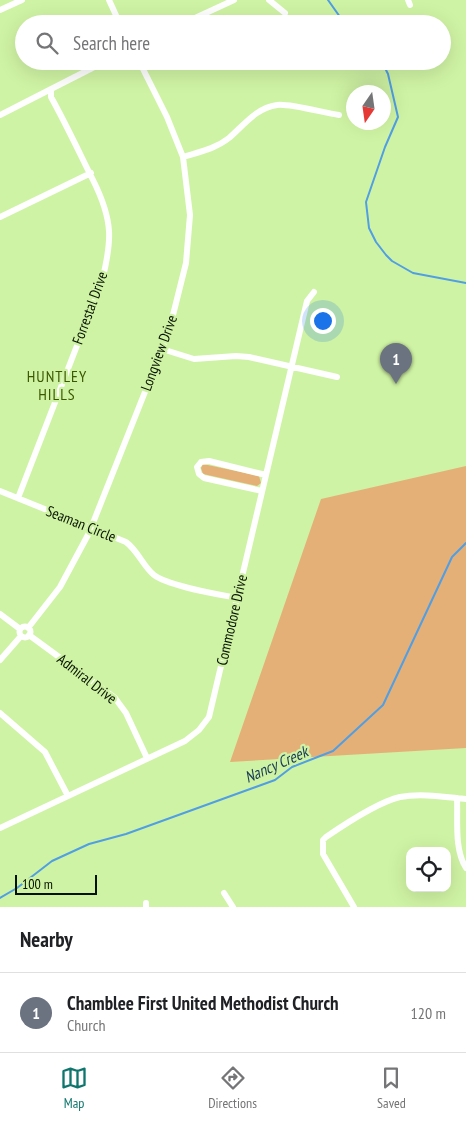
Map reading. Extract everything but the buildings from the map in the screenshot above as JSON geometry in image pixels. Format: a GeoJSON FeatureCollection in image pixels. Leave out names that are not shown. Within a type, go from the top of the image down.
{"type":"FeatureCollection","features":[{"type":"Feature","properties":{"kind":"street"},"geometry":{"type":"LineString","coordinates":[[0,10],[22,0]]}},
{"type":"Feature","properties":{"kind":"street"},"geometry":{"type":"LineString","coordinates":[[109,0],[116,15]]}},
{"type":"Feature","properties":{"kind":"street"},"geometry":{"type":"LineString","coordinates":[[202,15],[234,0]]}},
{"type":"Feature","properties":{"kind":"street"},"geometry":{"type":"LineString","coordinates":[[269,0],[285,13]]}},
{"type":"Feature","properties":{"kind":"street"},"geometry":{"type":"LineString","coordinates":[[0,115],[89,70]]}},
{"type":"Feature","properties":{"kind":"street","name":"Longview Drive"},"geometry":{"type":"LineString","coordinates":[[28,628],[60,587],[91,527],[162,349],[186,263],[190,215],[183,157],[167,117],[144,70]]}},
{"type":"Feature","properties":{"kind":"street","name":"Forrestal Drive"},"geometry":{"type":"LineString","coordinates":[[18,498],[102,281],[107,259],[109,230],[103,203],[91,173],[50,98],[51,90]]}},
{"type":"Feature","properties":{"kind":"street"},"geometry":{"type":"LineString","coordinates":[[183,157],[217,146],[230,137],[252,116],[277,105],[338,115]]}},
{"type":"Feature","properties":{"kind":"street"},"geometry":{"type":"LineString","coordinates":[[0,217],[91,173]]}},
{"type":"Feature","properties":{"kind":"street","name":"Commodore Drive"},"geometry":{"type":"LineString","coordinates":[[0,828],[194,735],[209,717],[307,301],[314,292]]}},
{"type":"Feature","properties":{"kind":"street"},"geometry":{"type":"LineString","coordinates":[[162,349],[194,359],[242,356],[337,377]]}},
{"type":"Feature","properties":{"kind":"street"},"geometry":{"type":"LineString","coordinates":[[262,491],[204,478],[199,474],[197,467],[201,462],[209,461],[266,474]]}},
{"type":"Feature","properties":{"kind":"street","name":"Seaman Circle"},"geometry":{"type":"LineString","coordinates":[[0,491],[91,527],[132,546],[147,568],[157,577],[167,582],[237,598]]}},
{"type":"Feature","properties":{"kind":"street"},"geometry":{"type":"LineString","coordinates":[[0,614],[20,632],[26,637],[29,635],[30,630],[23,627],[20,632],[0,660]]}},
{"type":"Feature","properties":{"kind":"street","name":"Admiral Drive"},"geometry":{"type":"LineString","coordinates":[[29,635],[115,698],[126,713],[147,758]]}},
{"type":"Feature","properties":{"kind":"street"},"geometry":{"type":"LineString","coordinates":[[0,714],[45,752],[68,796]]}},
{"type":"Feature","properties":{"kind":"street"},"geometry":{"type":"LineString","coordinates":[[354,907],[323,854],[323,840],[326,837],[384,802],[399,797],[418,796],[466,799]]}},
{"type":"Feature","properties":{"kind":"street"},"geometry":{"type":"LineString","coordinates":[[457,798],[459,846],[461,858],[466,868]]}},
{"type":"Feature","properties":{"kind":"street"},"geometry":{"type":"LineString","coordinates":[[224,893],[233,907]]}},
{"type":"Feature","properties":{"kind":"shaded area"},"geometry":{"type":"Polygon","coordinates":[[[203,464],[259,476],[261,483],[257,486],[203,474],[201,468],[203,464]]]}},
{"type":"Feature","properties":{"kind":"shaded area"},"geometry":{"type":"Polygon","coordinates":[[[466,466],[466,748],[230,762],[321,499],[466,466]]]}},
{"type":"Feature","properties":{"kind":"waterway"},"geometry":{"type":"LineString","coordinates":[[328,0],[339,15]]}},
{"type":"Feature","properties":{"kind":"waterway"},"geometry":{"type":"LineString","coordinates":[[386,70],[398,117],[385,147],[366,202],[369,228],[376,242],[386,255],[392,261],[413,273],[466,283]]}},
{"type":"Feature","properties":{"kind":"waterway","name":"Nancy Creek"},"geometry":{"type":"LineString","coordinates":[[0,898],[17,888],[52,861],[89,844],[126,834],[275,780],[292,767],[333,751],[383,705],[452,557],[466,543]]}},
{"type":"Feature","properties":{"kind":"place","name":"Chamblee First United Methodist Church"},"geometry":{"type":"Point","coordinates":[396,384]}},
{"type":"Feature","properties":{"kind":"district","name":"HUNTLEY HILLS"},"geometry":{"type":"Point","coordinates":[57,385]}}]}
